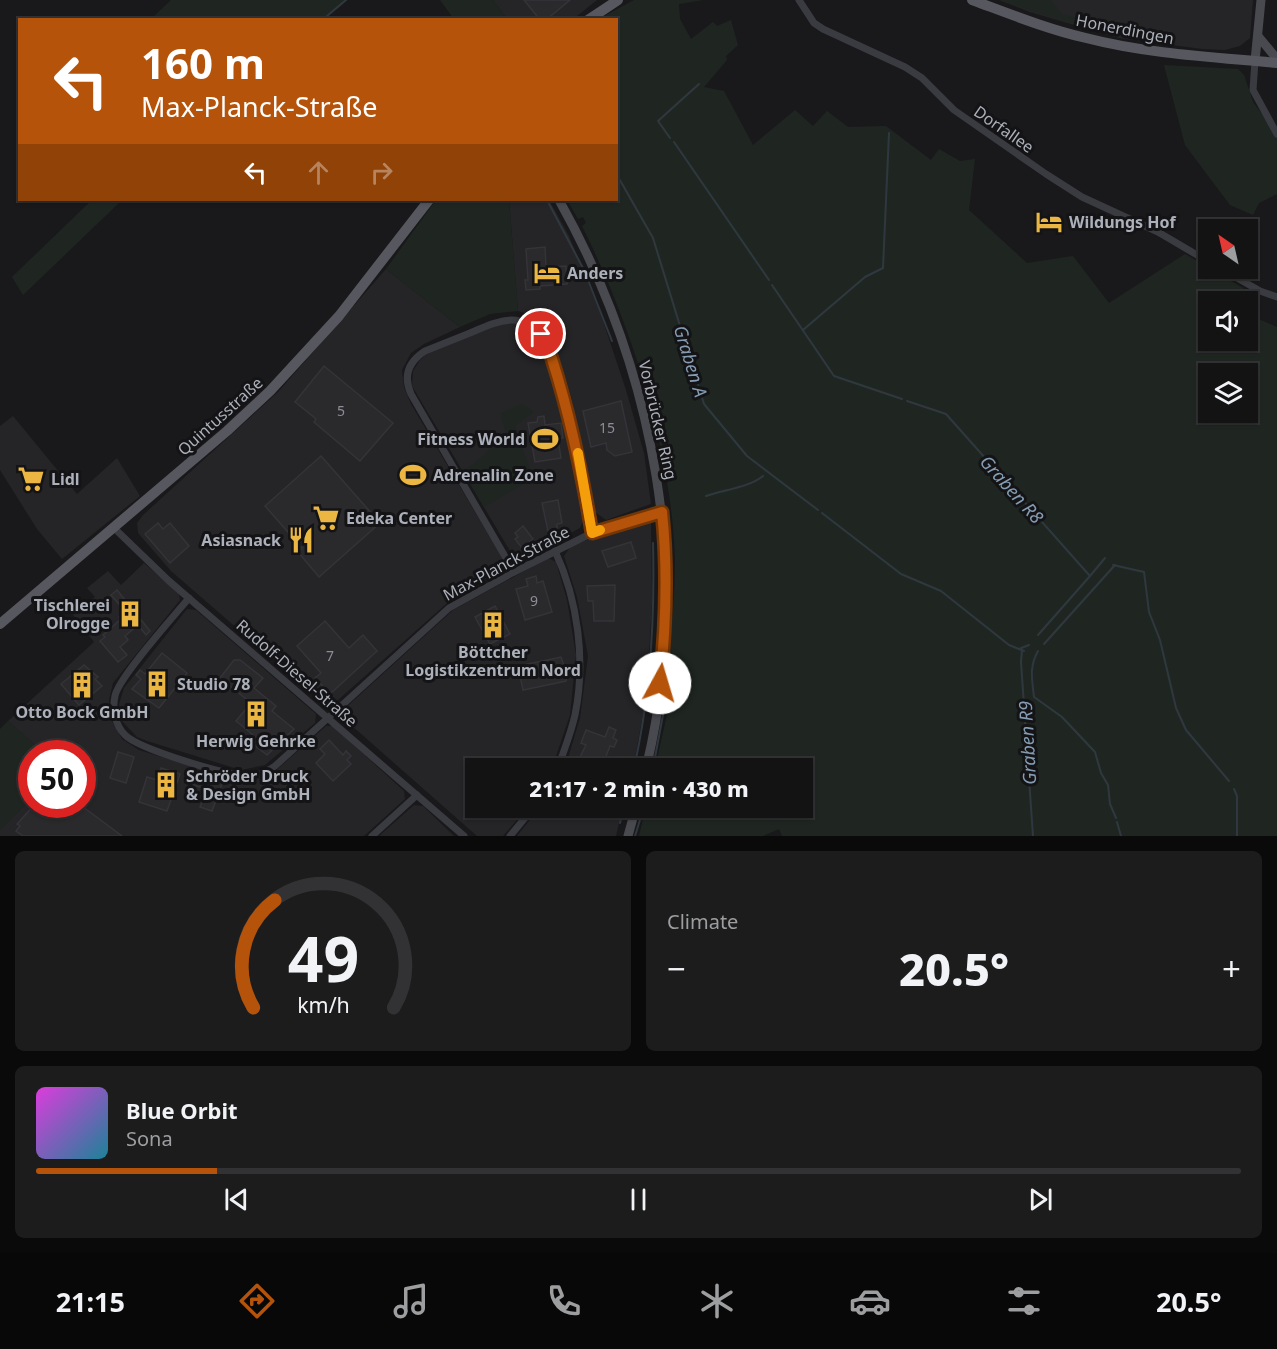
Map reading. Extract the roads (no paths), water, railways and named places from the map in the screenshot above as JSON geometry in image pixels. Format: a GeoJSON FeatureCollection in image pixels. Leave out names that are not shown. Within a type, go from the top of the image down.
{"type":"FeatureCollection","features":[{"type":"Feature","properties":{"kind":"main road"},"geometry":{"type":"LineString","coordinates":[[591,18],[618,0]]}},
{"type":"Feature","properties":{"kind":"main road","name":"Honerdingen"},"geometry":{"type":"LineString","coordinates":[[972,0],[1053,29],[1109,44],[1185,55],[1277,61]]}},
{"type":"Feature","properties":{"kind":"main road"},"geometry":{"type":"LineString","coordinates":[[1255,61],[1261,0]]}},
{"type":"Feature","properties":{"kind":"main road"},"geometry":{"type":"LineString","coordinates":[[1258,36],[1277,61]]}},
{"type":"Feature","properties":{"kind":"main road","name":"Quintusstraße"},"geometry":{"type":"LineString","coordinates":[[0,624],[227,431],[304,357],[339,316],[428,201]]}},
{"type":"Feature","properties":{"kind":"main road","name":"Vorbrücker Ring"},"geometry":{"type":"LineString","coordinates":[[560,201],[602,286],[634,377],[649,437],[662,512],[666,561],[665,621],[657,706],[648,758]]}},
{"type":"Feature","properties":{"kind":"main road"},"geometry":{"type":"LineString","coordinates":[[628,836],[633,818]]}},
{"type":"Feature","properties":{"kind":"street","name":"Dorfallee"},"geometry":{"type":"LineString","coordinates":[[799,0],[814,23],[905,67],[922,78],[954,110],[1046,174],[1082,197],[1158,232],[1198,256]]}},
{"type":"Feature","properties":{"kind":"street"},"geometry":{"type":"LineString","coordinates":[[1255,61],[1253,90],[1277,135]]}},
{"type":"Feature","properties":{"kind":"street"},"geometry":{"type":"LineString","coordinates":[[1239,279],[1277,297]]}},
{"type":"Feature","properties":{"kind":"street"},"geometry":{"type":"LineString","coordinates":[[514,572],[411,394],[406,379],[408,371],[417,356],[425,351],[508,319],[527,323],[541,334],[546,341],[564,395],[579,459],[592,533]]}},
{"type":"Feature","properties":{"kind":"street","name":"Max-Planck-Straße"},"geometry":{"type":"LineString","coordinates":[[189,598],[119,685],[114,705],[117,724],[126,736],[145,747],[233,774],[249,776],[275,766],[449,608],[592,533],[662,512]]}},
{"type":"Feature","properties":{"kind":"street","name":"Rudolf-Diesel-Straße"},"geometry":{"type":"LineString","coordinates":[[114,528],[189,598],[464,836]]}},
{"type":"Feature","properties":{"kind":"street"},"geometry":{"type":"LineString","coordinates":[[555,551],[571,598],[580,655],[580,684],[575,716],[561,758]]}},
{"type":"Feature","properties":{"kind":"street"},"geometry":{"type":"LineString","coordinates":[[372,836],[417,795]]}},
{"type":"Feature","properties":{"kind":"street"},"geometry":{"type":"LineString","coordinates":[[510,836],[525,818]]}},
{"type":"Feature","properties":{"kind":"waterway"},"geometry":{"type":"LineString","coordinates":[[327,16],[346,0]]}},
{"type":"Feature","properties":{"kind":"waterway","name":"Graben R8"},"geometry":{"type":"LineString","coordinates":[[670,138],[658,121],[699,84]]}},
{"type":"Feature","properties":{"kind":"waterway"},"geometry":{"type":"LineString","coordinates":[[803,330],[865,277],[883,268],[889,133]]}},
{"type":"Feature","properties":{"kind":"waterway","name":"Graben R8"},"geometry":{"type":"LineString","coordinates":[[674,142],[769,280]]}},
{"type":"Feature","properties":{"kind":"waterway","name":"Graben A"},"geometry":{"type":"LineString","coordinates":[[618,177],[653,238],[704,404],[747,456],[818,510]]}},
{"type":"Feature","properties":{"kind":"waterway"},"geometry":{"type":"LineString","coordinates":[[548,201],[584,270],[612,341]]}},
{"type":"Feature","properties":{"kind":"waterway","name":"Graben R8"},"geometry":{"type":"LineString","coordinates":[[772,285],[834,376],[902,399]]}},
{"type":"Feature","properties":{"kind":"waterway","name":"Graben R8"},"geometry":{"type":"LineString","coordinates":[[907,401],[946,414],[1090,576],[1105,558]]}},
{"type":"Feature","properties":{"kind":"waterway"},"geometry":{"type":"LineString","coordinates":[[706,496],[744,486],[763,476]]}},
{"type":"Feature","properties":{"kind":"waterway","name":"Graben A"},"geometry":{"type":"LineString","coordinates":[[822,513],[901,574],[941,591],[1009,645],[1024,651]]}},
{"type":"Feature","properties":{"kind":"waterway"},"geometry":{"type":"LineString","coordinates":[[636,758],[651,656],[653,543]]}},
{"type":"Feature","properties":{"kind":"waterway","name":"Graben R8"},"geometry":{"type":"LineString","coordinates":[[1113,565],[1144,572],[1149,612],[1160,640],[1176,708],[1186,730],[1229,781]]}},
{"type":"Feature","properties":{"kind":"waterway"},"geometry":{"type":"LineString","coordinates":[[1044,644],[1115,565]]}},
{"type":"Feature","properties":{"kind":"waterway"},"geometry":{"type":"LineString","coordinates":[[1038,635],[1090,576]]}},
{"type":"Feature","properties":{"kind":"waterway","name":"Graben R9"},"geometry":{"type":"LineString","coordinates":[[1019,649],[1029,645]]}},
{"type":"Feature","properties":{"kind":"waterway","name":"Graben R9"},"geometry":{"type":"LineString","coordinates":[[1022,650],[1033,836]]}},
{"type":"Feature","properties":{"kind":"waterway","name":"Graben A"},"geometry":{"type":"LineString","coordinates":[[1038,651],[1032,668],[1034,697],[1062,717],[1095,752],[1101,773],[1108,785],[1110,804],[1116,818]]}},
{"type":"Feature","properties":{"kind":"waterway"},"geometry":{"type":"LineString","coordinates":[[655,758],[669,683]]}},
{"type":"Feature","properties":{"kind":"waterway","name":"Graben R8"},"geometry":{"type":"LineString","coordinates":[[1234,789],[1237,796],[1237,836]]}},
{"type":"Feature","properties":{"kind":"waterway"},"geometry":{"type":"LineString","coordinates":[[620,823],[621,818]]}},
{"type":"Feature","properties":{"kind":"waterway"},"geometry":{"type":"LineString","coordinates":[[635,836],[641,818]]}},
{"type":"Feature","properties":{"kind":"waterway","name":"Graben A"},"geometry":{"type":"LineString","coordinates":[[1117,822],[1121,836]]}},
{"type":"Feature","properties":{"kind":"place","name":"Wildungs Hof"},"geometry":{"type":"Point","coordinates":[1049,222]}},
{"type":"Feature","properties":{"kind":"place","name":"Anders"},"geometry":{"type":"Point","coordinates":[547,273]}},
{"type":"Feature","properties":{"kind":"place","name":"Fitness World"},"geometry":{"type":"Point","coordinates":[545,439]}},
{"type":"Feature","properties":{"kind":"place","name":"Adrenalin Zone"},"geometry":{"type":"Point","coordinates":[413,475]}},
{"type":"Feature","properties":{"kind":"place","name":"Lidl"},"geometry":{"type":"Point","coordinates":[31,479]}},
{"type":"Feature","properties":{"kind":"place","name":"Edeka Center"},"geometry":{"type":"Point","coordinates":[326,518]}},
{"type":"Feature","properties":{"kind":"place","name":"Asiasnack"},"geometry":{"type":"Point","coordinates":[301,540]}},
{"type":"Feature","properties":{"kind":"place","name":"Tischlerei Olrogge"},"geometry":{"type":"Point","coordinates":[130,614]}},
{"type":"Feature","properties":{"kind":"place","name":"Böttcher Logistikzentrum Nord"},"geometry":{"type":"Point","coordinates":[493,625]}},
{"type":"Feature","properties":{"kind":"place","name":"Studio 78"},"geometry":{"type":"Point","coordinates":[157,684]}},
{"type":"Feature","properties":{"kind":"place","name":"Otto Bock GmbH"},"geometry":{"type":"Point","coordinates":[82,685]}},
{"type":"Feature","properties":{"kind":"place","name":"Herwig Gehrke"},"geometry":{"type":"Point","coordinates":[256,714]}},
{"type":"Feature","properties":{"kind":"place","name":"Schröder Druck & Design GmbH"},"geometry":{"type":"Point","coordinates":[166,785]}}]}
